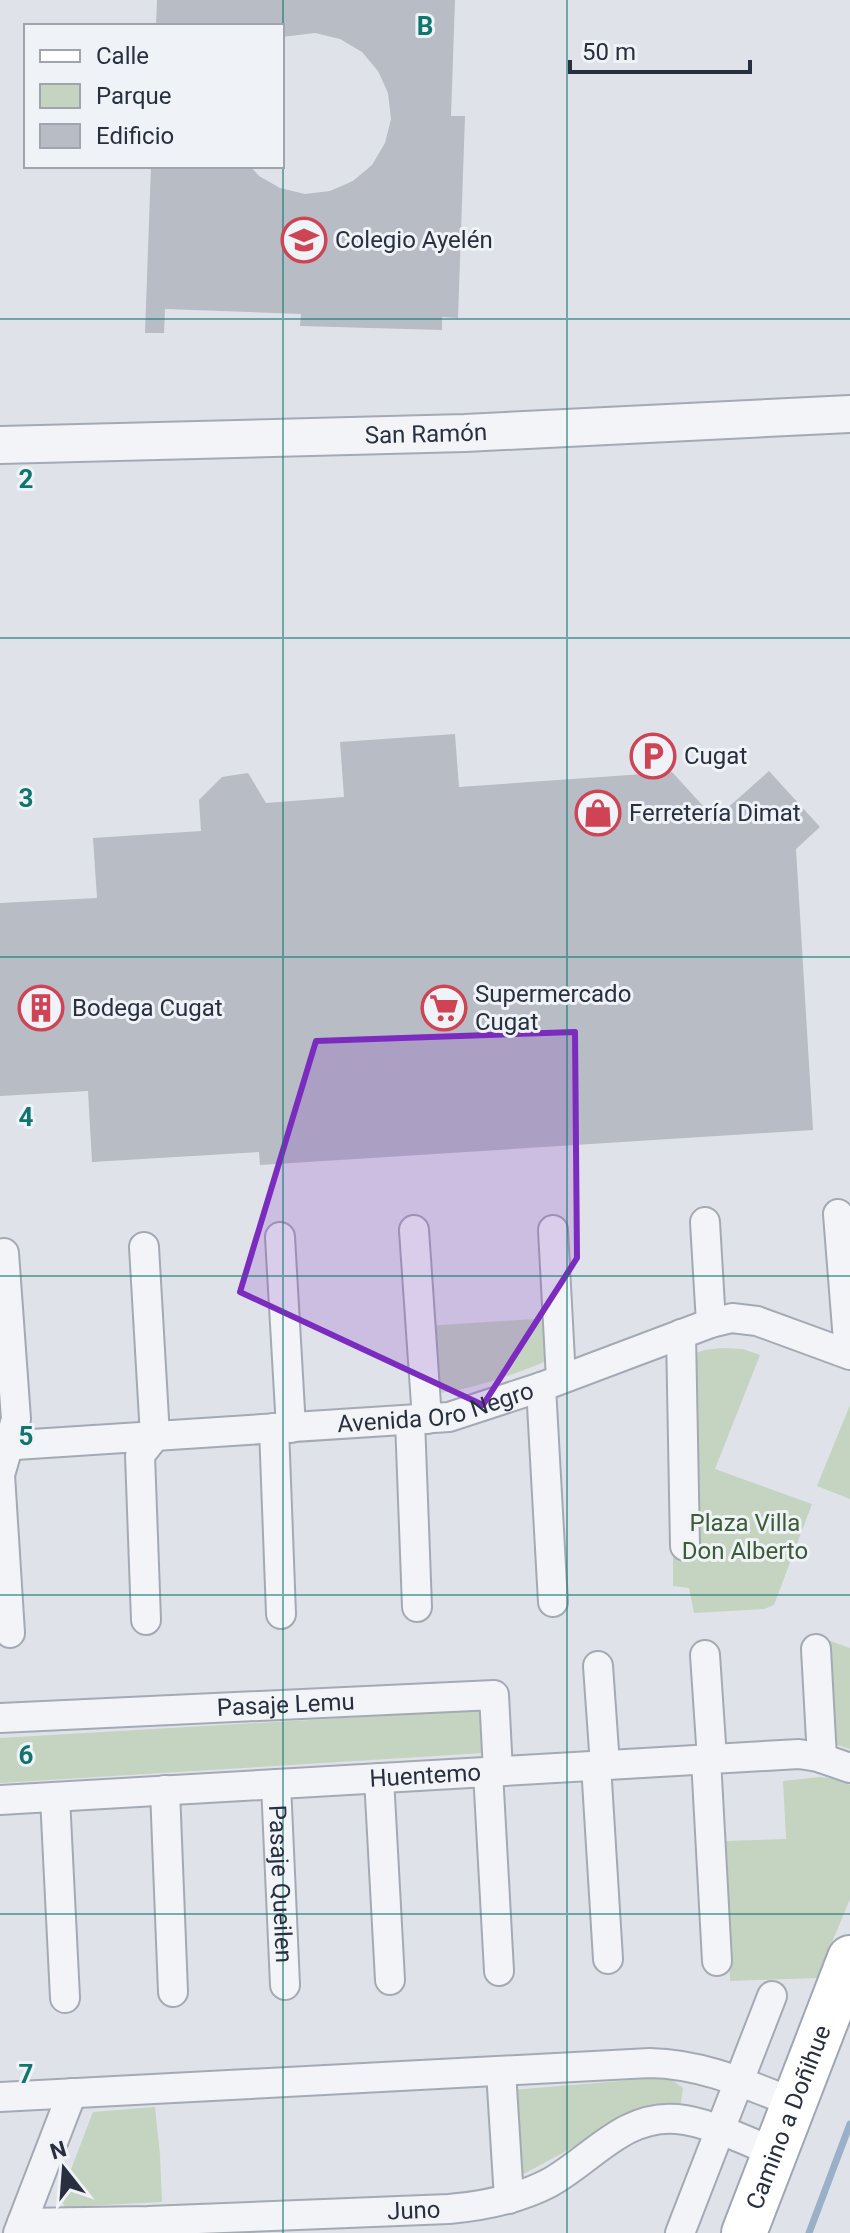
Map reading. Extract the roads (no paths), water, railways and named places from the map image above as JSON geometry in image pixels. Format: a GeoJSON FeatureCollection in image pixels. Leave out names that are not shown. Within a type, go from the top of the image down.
{"type":"FeatureCollection","features":[{"type":"Feature","properties":{"kind":"main road","name":"Camino a Doñihue"},"geometry":{"type":"LineString","coordinates":[[744,2233],[850,1958]]}},
{"type":"Feature","properties":{"kind":"street","name":"San Ramón"},"geometry":{"type":"LineString","coordinates":[[0,445],[465,433],[850,414]]}},
{"type":"Feature","properties":{"kind":"street"},"geometry":{"type":"LineString","coordinates":[[838,1214],[849,1354]]}},
{"type":"Feature","properties":{"kind":"street"},"geometry":{"type":"LineString","coordinates":[[705,1222],[711,1323]]}},
{"type":"Feature","properties":{"kind":"street"},"geometry":{"type":"LineString","coordinates":[[414,1230],[419,1419],[417,1607]]}},
{"type":"Feature","properties":{"kind":"street"},"geometry":{"type":"LineString","coordinates":[[553,1230],[553,1602]]}},
{"type":"Feature","properties":{"kind":"street"},"geometry":{"type":"LineString","coordinates":[[280,1237],[283,1428],[281,1614]]}},
{"type":"Feature","properties":{"kind":"street"},"geometry":{"type":"LineString","coordinates":[[144,1247],[155,1436],[140,1455],[146,1620]]}},
{"type":"Feature","properties":{"kind":"street"},"geometry":{"type":"LineString","coordinates":[[4,1253],[16,1419],[5,1446],[0,1475],[10,1633]]}},
{"type":"Feature","properties":{"kind":"street","name":"Avenida Oro Negro"},"geometry":{"type":"LineString","coordinates":[[5,1446],[457,1415],[732,1318],[757,1321],[849,1354]]}},
{"type":"Feature","properties":{"kind":"street"},"geometry":{"type":"LineString","coordinates":[[681,1334],[685,1546]]}},
{"type":"Feature","properties":{"kind":"street"},"geometry":{"type":"LineString","coordinates":[[816,1649],[822,1758]]}},
{"type":"Feature","properties":{"kind":"street"},"geometry":{"type":"LineString","coordinates":[[705,1655],[717,1961]]}},
{"type":"Feature","properties":{"kind":"street"},"geometry":{"type":"LineString","coordinates":[[598,1666],[608,1959]]}},
{"type":"Feature","properties":{"kind":"street","name":"Pasaje Lemu"},"geometry":{"type":"LineString","coordinates":[[0,1718],[494,1695],[499,1971]]}},
{"type":"Feature","properties":{"kind":"street","name":"Huentemo"},"geometry":{"type":"LineString","coordinates":[[0,1800],[799,1754],[850,1768]]}},
{"type":"Feature","properties":{"kind":"street"},"geometry":{"type":"LineString","coordinates":[[379,1778],[390,1980]]}},
{"type":"Feature","properties":{"kind":"street","name":"Pasaje Queilen"},"geometry":{"type":"LineString","coordinates":[[276,1784],[285,1985]]}},
{"type":"Feature","properties":{"kind":"street"},"geometry":{"type":"LineString","coordinates":[[165,1790],[173,1992]]}},
{"type":"Feature","properties":{"kind":"street"},"geometry":{"type":"LineString","coordinates":[[55,1797],[65,1998]]}},
{"type":"Feature","properties":{"kind":"street"},"geometry":{"type":"LineString","coordinates":[[680,2233],[772,1996]]}},
{"type":"Feature","properties":{"kind":"street"},"geometry":{"type":"LineString","coordinates":[[0,2097],[678,2064],[739,2081],[794,2103]]}},
{"type":"Feature","properties":{"kind":"street"},"geometry":{"type":"LineString","coordinates":[[501,2071],[509,2199]]}},
{"type":"Feature","properties":{"kind":"street"},"geometry":{"type":"LineString","coordinates":[[20,2228],[72,2093]]}},
{"type":"Feature","properties":{"kind":"street","name":"Juno"},"geometry":{"type":"LineString","coordinates":[[20,2228],[449,2209],[489,2204],[549,2183],[616,2135],[646,2121],[692,2121],[776,2153]]}},
{"type":"Feature","properties":{"kind":"waterway"},"geometry":{"type":"LineString","coordinates":[[809,2233],[850,2124]]}},
{"type":"Feature","properties":{"kind":"place","name":"Colegio Ayelén"},"geometry":{"type":"Point","coordinates":[304,240]}},
{"type":"Feature","properties":{"kind":"place","name":"Cugat"},"geometry":{"type":"Point","coordinates":[653,756]}},
{"type":"Feature","properties":{"kind":"place","name":"Ferretería Dimat"},"geometry":{"type":"Point","coordinates":[598,813]}},
{"type":"Feature","properties":{"kind":"place","name":"Bodega Cugat"},"geometry":{"type":"Point","coordinates":[41,1008]}},
{"type":"Feature","properties":{"kind":"place","name":"Supermercado Cugat"},"geometry":{"type":"Point","coordinates":[444,1008]}},
{"type":"Feature","properties":{"kind":"park label","name":"Plaza Villa Don Alberto"},"geometry":{"type":"Point","coordinates":[745,1537]}}]}
